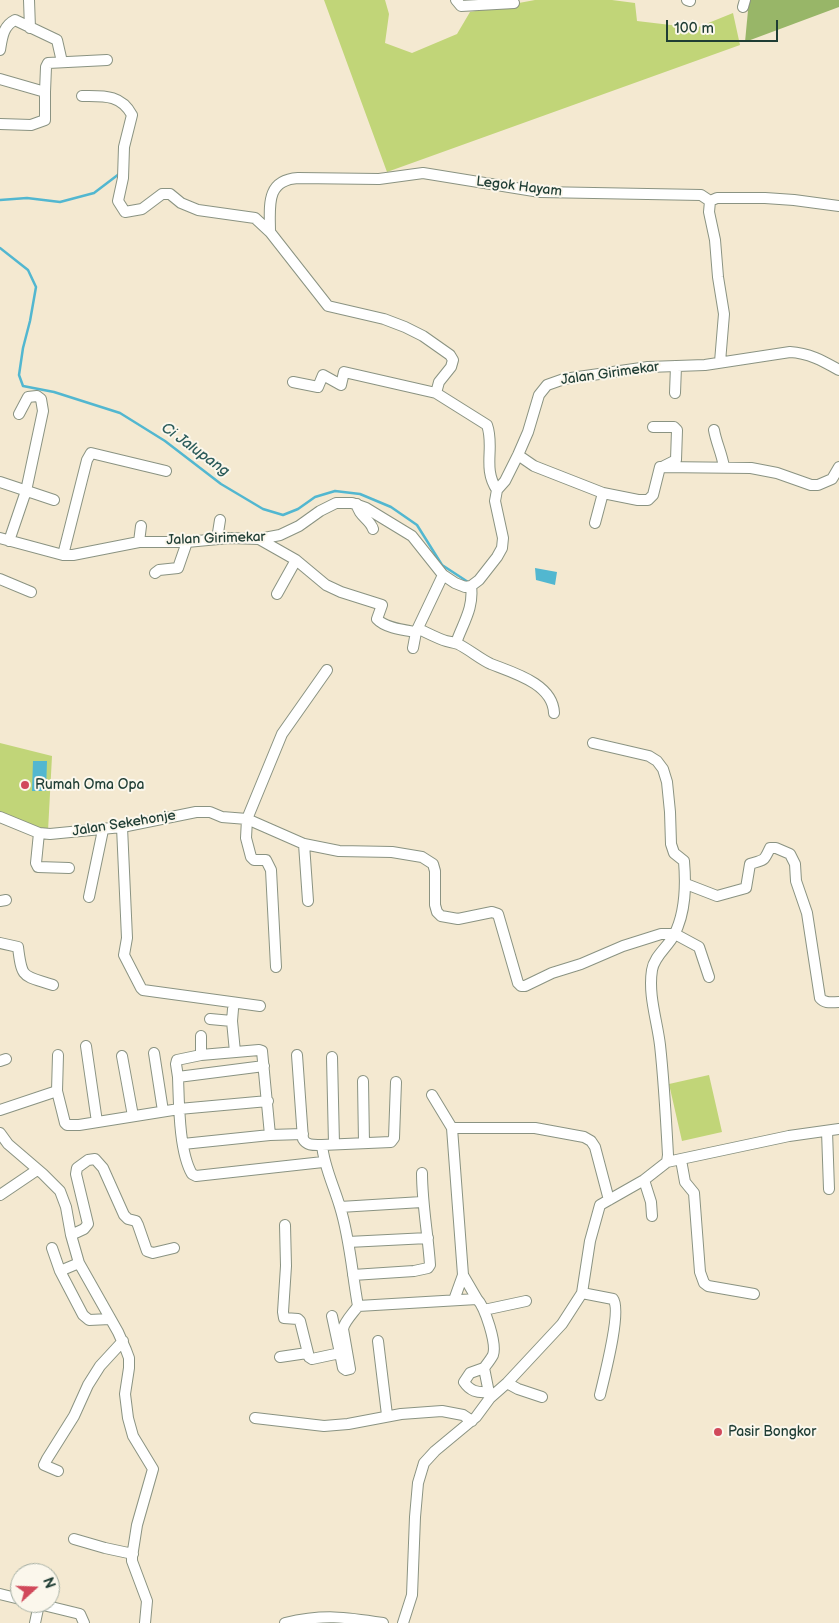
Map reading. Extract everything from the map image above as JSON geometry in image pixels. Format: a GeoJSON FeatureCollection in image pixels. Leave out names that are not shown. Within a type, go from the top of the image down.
{"type":"FeatureCollection","features":[{"type":"Feature","properties":{"kind":"street"},"geometry":{"type":"LineString","coordinates":[[29,0],[30,28]]}},
{"type":"Feature","properties":{"kind":"street"},"geometry":{"type":"LineString","coordinates":[[456,0],[461,6],[514,3]]}},
{"type":"Feature","properties":{"kind":"street"},"geometry":{"type":"LineString","coordinates":[[0,50],[3,32],[15,20],[57,40],[62,62]]}},
{"type":"Feature","properties":{"kind":"street"},"geometry":{"type":"LineString","coordinates":[[0,124],[31,125],[45,120],[47,64],[107,60]]}},
{"type":"Feature","properties":{"kind":"street"},"geometry":{"type":"LineString","coordinates":[[0,80],[45,92]]}},
{"type":"Feature","properties":{"kind":"street"},"geometry":{"type":"LineString","coordinates":[[82,96],[108,96],[127,105],[132,115],[124,148],[123,178],[118,201],[125,212],[142,209],[162,194],[170,194],[180,203],[198,210],[255,218],[270,232],[328,306],[384,319],[405,327],[423,336],[450,355],[452,360],[451,367],[440,382],[436,393]]}},
{"type":"Feature","properties":{"kind":"street","name":"Legok Hayam"},"geometry":{"type":"LineString","coordinates":[[270,232],[270,198],[278,184],[287,178],[379,179],[423,173],[540,192],[701,195],[710,201],[717,198],[765,198],[839,206]]}},
{"type":"Feature","properties":{"kind":"street"},"geometry":{"type":"LineString","coordinates":[[710,201],[709,212],[724,314],[720,362]]}},
{"type":"Feature","properties":{"kind":"street","name":"Jalan Girimekar"},"geometry":{"type":"LineString","coordinates":[[497,490],[505,481],[518,455],[528,432],[539,395],[547,385],[564,380],[648,367],[720,362],[790,352],[802,352],[839,370]]}},
{"type":"Feature","properties":{"kind":"street"},"geometry":{"type":"LineString","coordinates":[[674,393],[676,366]]}},
{"type":"Feature","properties":{"kind":"street"},"geometry":{"type":"LineString","coordinates":[[293,382],[318,387],[323,375],[341,385],[344,372],[436,393],[487,425],[490,440],[489,466],[491,479],[497,490],[495,501],[503,538],[502,548],[498,557],[479,580],[471,586],[464,587],[443,575],[412,536],[357,504]]}},
{"type":"Feature","properties":{"kind":"street"},"geometry":{"type":"LineString","coordinates":[[5,539],[26,491],[43,411],[41,399],[37,396],[28,397],[19,414]]}},
{"type":"Feature","properties":{"kind":"street"},"geometry":{"type":"LineString","coordinates":[[654,427],[674,427],[678,430],[675,461],[660,467]]}},
{"type":"Feature","properties":{"kind":"street"},"geometry":{"type":"LineString","coordinates":[[714,430],[722,453],[724,467]]}},
{"type":"Feature","properties":{"kind":"street"},"geometry":{"type":"LineString","coordinates":[[63,555],[87,460],[91,453],[166,471]]}},
{"type":"Feature","properties":{"kind":"street"},"geometry":{"type":"LineString","coordinates":[[518,455],[534,466],[603,493],[638,500],[648,500],[653,495],[660,467]]}},
{"type":"Feature","properties":{"kind":"street"},"geometry":{"type":"LineString","coordinates":[[660,467],[745,467],[818,486],[832,479],[839,467]]}},
{"type":"Feature","properties":{"kind":"street"},"geometry":{"type":"LineString","coordinates":[[0,482],[54,500]]}},
{"type":"Feature","properties":{"kind":"street"},"geometry":{"type":"LineString","coordinates":[[595,523],[603,493]]}},
{"type":"Feature","properties":{"kind":"street","name":"Jalan Girimekar"},"geometry":{"type":"LineString","coordinates":[[5,539],[63,555],[80,555],[139,542],[260,539],[280,535],[299,526],[320,511],[336,503],[357,504]]}},
{"type":"Feature","properties":{"kind":"street"},"geometry":{"type":"LineString","coordinates":[[357,504],[359,512],[371,524],[373,529]]}},
{"type":"Feature","properties":{"kind":"street"},"geometry":{"type":"LineString","coordinates":[[216,539],[220,520]]}},
{"type":"Feature","properties":{"kind":"street"},"geometry":{"type":"LineString","coordinates":[[139,542],[141,526]]}},
{"type":"Feature","properties":{"kind":"street"},"geometry":{"type":"LineString","coordinates":[[260,539],[296,560],[326,585],[340,592],[382,605],[377,619],[378,622],[456,643],[489,663],[538,686],[548,694],[554,707],[554,713]]}},
{"type":"Feature","properties":{"kind":"street"},"geometry":{"type":"LineString","coordinates":[[155,573],[159,570],[178,568],[186,542]]}},
{"type":"Feature","properties":{"kind":"street"},"geometry":{"type":"LineString","coordinates":[[277,594],[296,560]]}},
{"type":"Feature","properties":{"kind":"street"},"geometry":{"type":"LineString","coordinates":[[413,648],[417,631],[443,575]]}},
{"type":"Feature","properties":{"kind":"street"},"geometry":{"type":"LineString","coordinates":[[0,578],[31,592]]}},
{"type":"Feature","properties":{"kind":"street"},"geometry":{"type":"LineString","coordinates":[[456,643],[470,609],[471,586]]}},
{"type":"Feature","properties":{"kind":"street"},"geometry":{"type":"LineString","coordinates":[[276,968],[271,870],[266,860],[254,860],[251,857],[246,838],[248,819],[282,734],[327,670]]}},
{"type":"Feature","properties":{"kind":"street"},"geometry":{"type":"LineString","coordinates":[[593,743],[650,756],[658,761],[663,769],[669,802],[671,844],[674,853],[684,861],[686,884],[682,910],[674,934],[654,961],[652,970],[653,1006],[660,1043],[667,1162]]}},
{"type":"Feature","properties":{"kind":"street","name":"Jalan Sekehonje"},"geometry":{"type":"LineString","coordinates":[[0,817],[39,833],[50,834],[103,830],[196,812],[210,812],[222,817],[248,819]]}},
{"type":"Feature","properties":{"kind":"street"},"geometry":{"type":"LineString","coordinates":[[248,819],[304,844],[339,851],[392,852],[428,860],[433,864],[435,870],[435,905],[437,912],[441,916],[458,919],[492,912],[498,914],[518,983],[521,986],[623,946],[661,934],[674,934],[699,947],[709,977]]}},
{"type":"Feature","properties":{"kind":"street"},"geometry":{"type":"LineString","coordinates":[[122,827],[127,938],[124,955],[141,988],[260,1006]]}},
{"type":"Feature","properties":{"kind":"street"},"geometry":{"type":"LineString","coordinates":[[89,897],[103,830]]}},
{"type":"Feature","properties":{"kind":"street"},"geometry":{"type":"LineString","coordinates":[[39,833],[36,863],[38,867],[69,868]]}},
{"type":"Feature","properties":{"kind":"street"},"geometry":{"type":"LineString","coordinates":[[304,844],[308,901]]}},
{"type":"Feature","properties":{"kind":"street"},"geometry":{"type":"LineString","coordinates":[[686,884],[717,896],[746,888],[750,864],[765,860],[770,848],[776,848],[790,854],[796,867],[796,882],[807,913],[820,998],[827,1002],[839,1002]]}},
{"type":"Feature","properties":{"kind":"street"},"geometry":{"type":"LineString","coordinates":[[0,943],[18,947],[20,966],[25,974],[53,985]]}},
{"type":"Feature","properties":{"kind":"street"},"geometry":{"type":"LineString","coordinates":[[233,1009],[232,1021],[235,1052]]}},
{"type":"Feature","properties":{"kind":"street"},"geometry":{"type":"LineString","coordinates":[[210,1019],[232,1021]]}},
{"type":"Feature","properties":{"kind":"street"},"geometry":{"type":"LineString","coordinates":[[201,1036],[201,1055]]}},
{"type":"Feature","properties":{"kind":"street"},"geometry":{"type":"LineString","coordinates":[[86,1046],[97,1122]]}},
{"type":"Feature","properties":{"kind":"street"},"geometry":{"type":"LineString","coordinates":[[270,1134],[262,1051],[201,1055],[177,1060],[183,1144],[190,1171],[196,1176],[324,1162]]}},
{"type":"Feature","properties":{"kind":"street"},"geometry":{"type":"LineString","coordinates":[[154,1053],[163,1111]]}},
{"type":"Feature","properties":{"kind":"street"},"geometry":{"type":"LineString","coordinates":[[58,1055],[57,1091],[67,1125],[179,1109],[268,1101]]}},
{"type":"Feature","properties":{"kind":"street"},"geometry":{"type":"LineString","coordinates":[[297,1055],[303,1139],[307,1144],[388,1143],[394,1138],[396,1082]]}},
{"type":"Feature","properties":{"kind":"street"},"geometry":{"type":"LineString","coordinates":[[122,1056],[133,1116]]}},
{"type":"Feature","properties":{"kind":"street"},"geometry":{"type":"LineString","coordinates":[[332,1057],[334,1144]]}},
{"type":"Feature","properties":{"kind":"street"},"geometry":{"type":"LineString","coordinates":[[178,1078],[264,1066]]}},
{"type":"Feature","properties":{"kind":"street"},"geometry":{"type":"LineString","coordinates":[[363,1081],[364,1144]]}},
{"type":"Feature","properties":{"kind":"street"},"geometry":{"type":"LineString","coordinates":[[0,1110],[57,1091]]}},
{"type":"Feature","properties":{"kind":"street"},"geometry":{"type":"LineString","coordinates":[[432,1095],[452,1128],[463,1275],[454,1300]]}},
{"type":"Feature","properties":{"kind":"street"},"geometry":{"type":"LineString","coordinates":[[452,1128],[535,1128],[584,1137],[591,1141],[595,1147],[609,1200]]}},
{"type":"Feature","properties":{"kind":"street"},"geometry":{"type":"LineString","coordinates":[[403,1623],[412,1595],[417,1492],[424,1463],[435,1451],[472,1421],[489,1395],[507,1383],[562,1324],[582,1293],[590,1241],[600,1205],[644,1180],[667,1162],[789,1136],[839,1129]]}},
{"type":"Feature","properties":{"kind":"street"},"geometry":{"type":"LineString","coordinates":[[827,1131],[829,1189]]}},
{"type":"Feature","properties":{"kind":"street"},"geometry":{"type":"LineString","coordinates":[[0,1133],[8,1144],[60,1191],[66,1207],[79,1264],[123,1341],[129,1358],[125,1394],[128,1418],[133,1436],[153,1469],[136,1525],[133,1557],[146,1601],[145,1623]]}},
{"type":"Feature","properties":{"kind":"street"},"geometry":{"type":"LineString","coordinates":[[183,1144],[270,1134],[303,1134]]}},
{"type":"Feature","properties":{"kind":"street"},"geometry":{"type":"LineString","coordinates":[[322,1145],[324,1162],[340,1207],[348,1242],[358,1306],[343,1329],[351,1368],[349,1370],[343,1368],[332,1316]]}},
{"type":"Feature","properties":{"kind":"street"},"geometry":{"type":"LineString","coordinates":[[71,1234],[84,1229],[88,1224],[76,1174],[77,1168],[88,1160],[95,1159],[103,1168],[124,1216],[136,1221],[138,1224],[147,1251],[154,1253],[174,1248]]}},
{"type":"Feature","properties":{"kind":"street"},"geometry":{"type":"LineString","coordinates":[[681,1160],[685,1182],[694,1192],[700,1272],[704,1283],[708,1286],[754,1294]]}},
{"type":"Feature","properties":{"kind":"street"},"geometry":{"type":"LineString","coordinates":[[0,1195],[37,1170]]}},
{"type":"Feature","properties":{"kind":"street"},"geometry":{"type":"LineString","coordinates":[[353,1275],[414,1271],[428,1268],[430,1265],[422,1202],[422,1173]]}},
{"type":"Feature","properties":{"kind":"street"},"geometry":{"type":"LineString","coordinates":[[644,1180],[651,1202],[652,1216]]}},
{"type":"Feature","properties":{"kind":"street"},"geometry":{"type":"LineString","coordinates":[[340,1207],[422,1202]]}},
{"type":"Feature","properties":{"kind":"street"},"geometry":{"type":"LineString","coordinates":[[285,1226],[284,1318],[298,1319],[300,1321],[307,1353],[312,1359],[340,1353]]}},
{"type":"Feature","properties":{"kind":"street"},"geometry":{"type":"LineString","coordinates":[[348,1242],[428,1238]]}},
{"type":"Feature","properties":{"kind":"street"},"geometry":{"type":"LineString","coordinates":[[52,1248],[60,1271],[85,1318],[110,1319]]}},
{"type":"Feature","properties":{"kind":"street"},"geometry":{"type":"LineString","coordinates":[[60,1271],[79,1264]]}},
{"type":"Feature","properties":{"kind":"street"},"geometry":{"type":"LineString","coordinates":[[463,1275],[484,1310],[493,1345],[493,1354],[484,1368],[470,1373],[464,1382],[468,1389],[489,1395]]}},
{"type":"Feature","properties":{"kind":"street"},"geometry":{"type":"LineString","coordinates":[[582,1293],[612,1299],[616,1306],[613,1336],[600,1395]]}},
{"type":"Feature","properties":{"kind":"street"},"geometry":{"type":"LineString","coordinates":[[358,1306],[478,1299]]}},
{"type":"Feature","properties":{"kind":"street"},"geometry":{"type":"LineString","coordinates":[[484,1310],[526,1301]]}},
{"type":"Feature","properties":{"kind":"street"},"geometry":{"type":"LineString","coordinates":[[58,1470],[44,1465],[74,1416],[88,1385],[100,1366],[123,1341]]}},
{"type":"Feature","properties":{"kind":"street"},"geometry":{"type":"LineString","coordinates":[[378,1341],[387,1415]]}},
{"type":"Feature","properties":{"kind":"street"},"geometry":{"type":"LineString","coordinates":[[280,1357],[307,1353]]}},
{"type":"Feature","properties":{"kind":"street"},"geometry":{"type":"LineString","coordinates":[[484,1368],[489,1395]]}},
{"type":"Feature","properties":{"kind":"street"},"geometry":{"type":"LineString","coordinates":[[507,1383],[542,1397]]}},
{"type":"Feature","properties":{"kind":"street"},"geometry":{"type":"LineString","coordinates":[[255,1418],[324,1426],[348,1424],[387,1415],[442,1411],[463,1415],[472,1421]]}},
{"type":"Feature","properties":{"kind":"street"},"geometry":{"type":"LineString","coordinates":[[74,1539],[133,1557]]}},
{"type":"Feature","properties":{"kind":"street"},"geometry":{"type":"LineString","coordinates":[[60,1609],[80,1614],[84,1623]]}},
{"type":"Feature","properties":{"kind":"street"},"geometry":{"type":"LineString","coordinates":[[285,1623],[319,1617],[339,1616],[383,1623]]}},
{"type":"Feature","properties":{"kind":"green space"},"geometry":{"type":"Polygon","coordinates":[[[324,0],[385,0],[389,14],[385,43],[412,53],[457,34],[470,12],[535,0],[612,0],[635,3],[637,21],[696,28],[733,13],[740,45],[387,172],[324,0]]]}},
{"type":"Feature","properties":{"kind":"green space"},"geometry":{"type":"Polygon","coordinates":[[[749,0],[839,0],[839,7],[745,42],[749,0]]]}},
{"type":"Feature","properties":{"kind":"green space","name":"Rumah Oma Opa"},"geometry":{"type":"Polygon","coordinates":[[[0,743],[52,756],[48,831],[0,813],[0,743]]]}},
{"type":"Feature","properties":{"kind":"green space"},"geometry":{"type":"Polygon","coordinates":[[[709,1075],[722,1132],[682,1141],[669,1084],[709,1075]]]}},
{"type":"Feature","properties":{"kind":"water"},"geometry":{"type":"Polygon","coordinates":[[[535,568],[557,572],[555,585],[536,580],[535,568]]]}},
{"type":"Feature","properties":{"kind":"water"},"geometry":{"type":"Polygon","coordinates":[[[33,761],[47,761],[46,791],[32,791],[33,761]]]}},
{"type":"Feature","properties":{"kind":"waterway"},"geometry":{"type":"LineString","coordinates":[[0,200],[27,198],[60,202],[94,193],[119,174]]}},
{"type":"Feature","properties":{"kind":"waterway","name":"Ci Jalupang"},"geometry":{"type":"LineString","coordinates":[[0,248],[28,270],[36,287],[19,375],[23,386],[54,392],[120,413],[165,441],[221,484],[263,509],[283,515],[298,509],[315,497],[335,491],[360,494],[391,507],[417,525],[442,565],[468,582]]}},
{"type":"Feature","properties":{"kind":"place","name":"Rumah Oma Opa"},"geometry":{"type":"Point","coordinates":[25,785]}},
{"type":"Feature","properties":{"kind":"place","name":"Pasir Bongkor"},"geometry":{"type":"Point","coordinates":[718,1432]}}]}
